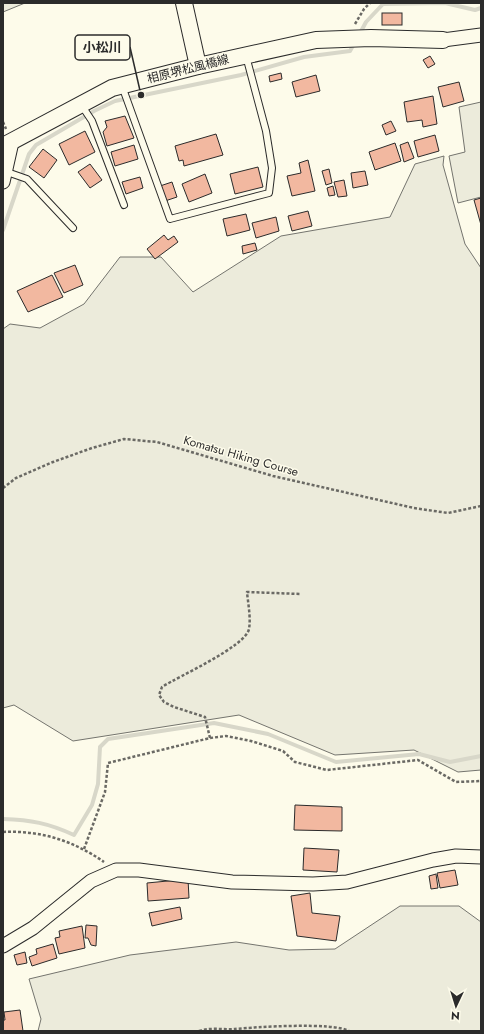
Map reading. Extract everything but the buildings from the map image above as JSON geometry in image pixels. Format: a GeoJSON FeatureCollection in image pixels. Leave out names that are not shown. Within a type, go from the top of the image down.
{"type":"FeatureCollection","features":[{"type":"Feature","properties":{"kind":"street"},"geometry":{"type":"LineString","coordinates":[[184,3],[198,66]]}},
{"type":"Feature","properties":{"kind":"street"},"geometry":{"type":"LineString","coordinates":[[443,40],[481,35]]}},
{"type":"Feature","properties":{"kind":"street","name":"相原堺松風橋線"},"geometry":{"type":"LineString","coordinates":[[8,176],[8,144],[84,108],[112,88],[124,91],[198,66],[247,61],[296,43],[371,38],[443,40]]}},
{"type":"Feature","properties":{"kind":"street"},"geometry":{"type":"LineString","coordinates":[[3,946],[33,928],[91,881],[116,870],[139,870],[232,882],[313,884],[347,882],[433,860],[456,856],[481,857]]}},
{"type":"Feature","properties":{"kind":"lane"},"geometry":{"type":"LineString","coordinates":[[124,91],[170,219],[269,193],[272,168],[266,131],[253,78],[247,61]]}},
{"type":"Feature","properties":{"kind":"lane"},"geometry":{"type":"LineString","coordinates":[[84,108],[92,120],[124,205]]}},
{"type":"Feature","properties":{"kind":"lane"},"geometry":{"type":"LineString","coordinates":[[8,176],[27,179],[74,228]]}},
{"type":"Feature","properties":{"kind":"path"},"geometry":{"type":"LineString","coordinates":[[346,39],[364,9],[370,3]]}},
{"type":"Feature","properties":{"kind":"path","name":"Komatsu Hiking Course"},"geometry":{"type":"LineString","coordinates":[[3,488],[16,478],[53,462],[92,448],[124,439],[157,442],[273,476],[414,508],[448,513],[481,506]]}},
{"type":"Feature","properties":{"kind":"path"},"geometry":{"type":"LineString","coordinates":[[210,738],[205,718],[164,702],[159,695],[162,687],[209,662],[243,638],[249,630],[247,592],[300,594]]}},
{"type":"Feature","properties":{"kind":"path"},"geometry":{"type":"LineString","coordinates":[[84,849],[105,792],[108,763],[210,738],[226,736],[251,741],[283,751],[295,762],[327,770],[418,760],[456,782],[481,781]]}},
{"type":"Feature","properties":{"kind":"path"},"geometry":{"type":"LineString","coordinates":[[3,832],[46,835],[84,849],[116,870]]}},
{"type":"Feature","properties":{"kind":"path"},"geometry":{"type":"LineString","coordinates":[[198,1031],[207,1028],[235,1029],[252,1026],[321,1027],[345,1029],[349,1031]]}},
{"type":"Feature","properties":{"kind":"shaded area"},"geometry":{"type":"Polygon","coordinates":[[[3,3],[25,3],[3,12],[3,3]]]}},
{"type":"Feature","properties":{"kind":"shaded area"},"geometry":{"type":"Polygon","coordinates":[[[481,102],[481,197],[458,203],[449,156],[465,152],[459,107],[481,102]]]}},
{"type":"Feature","properties":{"kind":"shaded area"},"geometry":{"type":"Polygon","coordinates":[[[444,156],[443,165],[465,244],[481,268],[481,770],[458,772],[414,750],[335,755],[239,715],[73,741],[14,705],[3,708],[3,329],[10,324],[40,328],[84,304],[120,257],[161,257],[193,292],[281,236],[390,217],[415,164],[444,156]]]}},
{"type":"Feature","properties":{"kind":"shaded area"},"geometry":{"type":"Polygon","coordinates":[[[400,906],[459,906],[481,922],[481,1031],[38,1031],[41,1019],[29,979],[130,955],[236,942],[289,950],[335,949],[400,906]]]}},
{"type":"Feature","properties":{"kind":"waterway"},"geometry":{"type":"LineString","coordinates":[[359,35],[366,22],[383,4],[445,3],[475,10],[481,8]]}},
{"type":"Feature","properties":{"kind":"waterway"},"geometry":{"type":"LineString","coordinates":[[3,230],[29,154],[36,145],[94,111],[115,101],[241,75],[304,57],[350,51],[355,42]]}},
{"type":"Feature","properties":{"kind":"waterway"},"geometry":{"type":"LineString","coordinates":[[3,819],[39,823],[74,835],[92,805],[98,784],[100,747],[108,739],[214,723],[268,734],[336,762],[419,754],[450,762],[481,756]]}},
{"type":"Feature","properties":{"kind":"place","name":"小松川"},"geometry":{"type":"Point","coordinates":[141,95]}}]}
